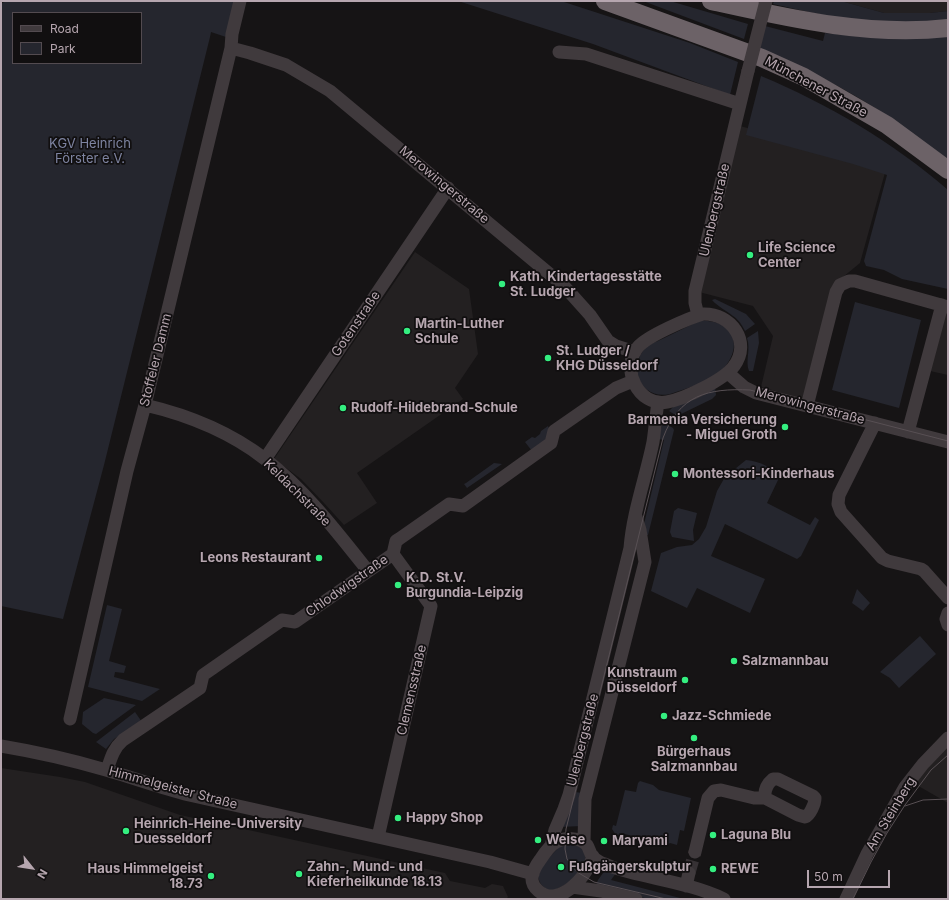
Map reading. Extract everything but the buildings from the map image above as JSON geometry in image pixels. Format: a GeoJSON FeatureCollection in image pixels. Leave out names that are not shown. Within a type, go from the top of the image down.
{"type":"FeatureCollection","features":[{"type":"Feature","properties":{"kind":"highway","name":"Münchener Straße"},"geometry":{"type":"LineString","coordinates":[[605,1],[762,58],[804,77],[887,125],[948,170]]}},
{"type":"Feature","properties":{"kind":"highway"},"geometry":{"type":"LineString","coordinates":[[711,1],[768,14],[828,25],[866,29],[948,28]]}},
{"type":"Feature","properties":{"kind":"street","name":"Stoffeler Damm"},"geometry":{"type":"LineString","coordinates":[[70,719],[127,471],[146,405],[231,48],[234,23],[240,1]]}},
{"type":"Feature","properties":{"kind":"street","name":"Ulenbergstraße"},"geometry":{"type":"LineString","coordinates":[[698,315],[695,303],[695,291],[766,1]]}},
{"type":"Feature","properties":{"kind":"street","name":"Merowingerstraße"},"geometry":{"type":"LineString","coordinates":[[231,48],[286,65],[330,91],[564,286],[590,315],[608,341],[616,346],[635,352]]}},
{"type":"Feature","properties":{"kind":"street"},"geometry":{"type":"LineString","coordinates":[[559,52],[586,54],[740,104]]}},
{"type":"Feature","properties":{"kind":"street","name":"Gotenstraße"},"geometry":{"type":"LineString","coordinates":[[264,459],[448,188]]}},
{"type":"Feature","properties":{"kind":"street"},"geometry":{"type":"LineString","coordinates":[[807,406],[836,292],[840,284],[855,281],[945,306],[908,432]]}},
{"type":"Feature","properties":{"kind":"street"},"geometry":{"type":"LineString","coordinates":[[710,314],[724,319],[733,327],[739,338],[740,345],[739,355],[735,365],[728,373],[709,385],[675,400],[658,402],[649,399],[633,381],[631,373],[635,352],[645,340],[698,315],[710,314]]}},
{"type":"Feature","properties":{"kind":"street","name":"Merowingerstraße"},"geometry":{"type":"LineString","coordinates":[[728,373],[744,387],[756,393],[948,442]]}},
{"type":"Feature","properties":{"kind":"street","name":"Chlodwigstraße"},"geometry":{"type":"LineString","coordinates":[[107,770],[112,753],[116,746],[200,688],[203,675],[282,620],[295,622],[393,554],[396,541],[449,504],[463,506],[551,443],[554,431],[616,388],[633,381]]}},
{"type":"Feature","properties":{"kind":"street","name":"Ulenbergstraße"},"geometry":{"type":"LineString","coordinates":[[551,846],[555,830],[569,796],[630,548],[635,514],[653,441],[658,402]]}},
{"type":"Feature","properties":{"kind":"street","name":"Keldachstraße"},"geometry":{"type":"LineString","coordinates":[[146,405],[194,420],[217,430],[264,459],[310,502],[368,571]]}},
{"type":"Feature","properties":{"kind":"street","name":"Merowingerstraße"},"geometry":{"type":"LineString","coordinates":[[875,423],[839,495],[838,504],[841,512],[882,558],[888,561],[921,569],[948,598]]}},
{"type":"Feature","properties":{"kind":"street","name":"Ulenbergstraße"},"geometry":{"type":"LineString","coordinates":[[584,842],[586,799],[645,562],[640,530],[635,514]]}},
{"type":"Feature","properties":{"kind":"street","name":"Clemensstraße"},"geometry":{"type":"LineString","coordinates":[[378,837],[431,606],[393,554]]}},
{"type":"Feature","properties":{"kind":"street"},"geometry":{"type":"LineString","coordinates":[[948,613],[946,619],[948,625]]}},
{"type":"Feature","properties":{"kind":"street","name":"Am Steinberg"},"geometry":{"type":"LineString","coordinates":[[846,899],[867,854],[905,787],[923,764],[948,738]]}},
{"type":"Feature","properties":{"kind":"street","name":"Himmelgeister Straße"},"geometry":{"type":"LineString","coordinates":[[1,746],[36,752],[107,770],[152,785],[189,795],[490,862],[532,874]]}},
{"type":"Feature","properties":{"kind":"street"},"geometry":{"type":"LineString","coordinates":[[695,852],[708,798],[714,791],[721,790],[754,798],[765,798]]}},
{"type":"Feature","properties":{"kind":"street"},"geometry":{"type":"LineString","coordinates":[[575,839],[584,842],[590,850],[592,856],[588,868],[572,887],[560,894],[552,896],[544,894],[535,895],[532,874],[538,862],[551,846],[556,842],[565,840],[575,839]]}},
{"type":"Feature","properties":{"kind":"street"},"geometry":{"type":"LineString","coordinates":[[592,856],[605,864],[622,870],[709,892],[724,899]]}},
{"type":"Feature","properties":{"kind":"street"},"geometry":{"type":"LineString","coordinates":[[686,886],[690,874]]}},
{"type":"Feature","properties":{"kind":"street"},"geometry":{"type":"LineString","coordinates":[[572,887],[601,891],[636,899]]}},
{"type":"Feature","properties":{"kind":"shaded area"},"geometry":{"type":"Polygon","coordinates":[[[841,1],[948,1],[948,11],[930,13],[884,13],[841,1]]]}},
{"type":"Feature","properties":{"kind":"shaded area"},"geometry":{"type":"Polygon","coordinates":[[[740,126],[852,156],[886,169],[860,263],[832,286],[803,399],[761,387],[773,336],[753,306],[699,292],[740,126]]]}},
{"type":"Feature","properties":{"kind":"shaded area"},"geometry":{"type":"Polygon","coordinates":[[[415,252],[469,289],[478,354],[455,388],[463,399],[357,473],[377,503],[344,525],[301,479],[274,459],[415,252]]]}},
{"type":"Feature","properties":{"kind":"shaded area"},"geometry":{"type":"Polygon","coordinates":[[[944,308],[948,309],[948,375],[930,371],[944,308]]]}},
{"type":"Feature","properties":{"kind":"shaded area"},"geometry":{"type":"Polygon","coordinates":[[[948,742],[948,803],[915,784],[948,742]]]}},
{"type":"Feature","properties":{"kind":"shaded area","name":"Heinrich-Heine-University Duesseldorf"},"geometry":{"type":"Polygon","coordinates":[[[1,768],[85,782],[180,815],[445,873],[450,881],[485,888],[492,884],[503,886],[508,897],[506,899],[1,899],[1,768]]]}},
{"type":"Feature","properties":{"kind":"green space","name":"KGV Heinrich Förster e.V."},"geometry":{"type":"Polygon","coordinates":[[[6,1],[235,1],[226,37],[211,32],[104,465],[63,619],[1,606],[1,4],[6,1]]]}},
{"type":"Feature","properties":{"kind":"green space"},"geometry":{"type":"Polygon","coordinates":[[[458,1],[561,1],[690,43],[738,62],[730,95],[593,44],[458,1]]]}},
{"type":"Feature","properties":{"kind":"green space"},"geometry":{"type":"Polygon","coordinates":[[[643,1],[670,1],[748,24],[744,39],[643,1]]]}},
{"type":"Feature","properties":{"kind":"green space"},"geometry":{"type":"Polygon","coordinates":[[[774,1],[841,1],[884,13],[930,13],[948,11],[948,23],[897,24],[867,22],[786,7],[773,4],[774,1]]]}},
{"type":"Feature","properties":{"kind":"green space"},"geometry":{"type":"Polygon","coordinates":[[[765,26],[823,41],[825,33],[866,37],[948,37],[948,159],[871,105],[840,87],[759,48],[765,26]]]}},
{"type":"Feature","properties":{"kind":"green space"},"geometry":{"type":"Polygon","coordinates":[[[761,76],[811,99],[882,140],[927,172],[948,190],[948,289],[902,279],[884,270],[866,266],[864,261],[887,175],[853,164],[746,135],[761,76]]]}},
{"type":"Feature","properties":{"kind":"green space"},"geometry":{"type":"Polygon","coordinates":[[[715,299],[746,314],[755,324],[745,331],[737,319],[712,300],[715,299]]]}},
{"type":"Feature","properties":{"kind":"green space"},"geometry":{"type":"Polygon","coordinates":[[[855,302],[921,320],[899,408],[832,390],[855,302]]]}},
{"type":"Feature","properties":{"kind":"green space"},"geometry":{"type":"Polygon","coordinates":[[[701,320],[715,322],[722,325],[733,337],[733,351],[726,365],[711,379],[676,392],[665,395],[655,394],[647,390],[641,383],[637,366],[640,356],[646,347],[701,320]]]}},
{"type":"Feature","properties":{"kind":"green space"},"geometry":{"type":"Polygon","coordinates":[[[758,331],[759,343],[753,371],[749,371],[747,338],[758,331]]]}},
{"type":"Feature","properties":{"kind":"green space"},"geometry":{"type":"Polygon","coordinates":[[[715,387],[716,395],[712,399],[677,416],[669,411],[674,406],[715,387]]]}},
{"type":"Feature","properties":{"kind":"green space"},"geometry":{"type":"Polygon","coordinates":[[[664,419],[667,421],[666,424],[674,430],[648,535],[644,535],[644,524],[664,440],[658,439],[664,419]]]}},
{"type":"Feature","properties":{"kind":"green space"},"geometry":{"type":"Polygon","coordinates":[[[548,426],[547,441],[532,451],[525,442],[532,437],[535,438],[548,426]]]}},
{"type":"Feature","properties":{"kind":"green space"},"geometry":{"type":"Polygon","coordinates":[[[746,460],[756,462],[769,468],[776,475],[778,480],[767,503],[810,525],[815,517],[819,520],[801,556],[797,559],[725,524],[711,556],[765,579],[750,613],[697,588],[687,608],[651,591],[661,553],[677,547],[692,545],[699,539],[706,527],[717,491],[725,477],[746,460]]]}},
{"type":"Feature","properties":{"kind":"green space"},"geometry":{"type":"Polygon","coordinates":[[[494,463],[502,464],[467,488],[464,484],[494,463]]]}},
{"type":"Feature","properties":{"kind":"green space"},"geometry":{"type":"Polygon","coordinates":[[[678,508],[697,513],[693,530],[694,541],[672,537],[670,532],[674,511],[678,508]]]}},
{"type":"Feature","properties":{"kind":"green space"},"geometry":{"type":"Polygon","coordinates":[[[857,589],[870,603],[863,611],[852,603],[857,589]]]}},
{"type":"Feature","properties":{"kind":"green space"},"geometry":{"type":"Polygon","coordinates":[[[107,605],[122,609],[109,661],[126,666],[124,673],[115,672],[114,677],[160,689],[142,701],[88,687],[107,605]]]}},
{"type":"Feature","properties":{"kind":"green space"},"geometry":{"type":"Polygon","coordinates":[[[920,636],[936,654],[899,688],[890,678],[880,672],[920,636]]]}},
{"type":"Feature","properties":{"kind":"green space"},"geometry":{"type":"Polygon","coordinates":[[[104,698],[136,705],[96,734],[82,724],[83,712],[104,698]]]}},
{"type":"Feature","properties":{"kind":"green space"},"geometry":{"type":"Polygon","coordinates":[[[135,712],[142,722],[114,739],[106,749],[96,742],[135,712]]]}},
{"type":"Feature","properties":{"kind":"green space"},"geometry":{"type":"Polygon","coordinates":[[[640,781],[653,785],[659,790],[691,798],[684,831],[680,830],[677,845],[670,843],[667,845],[621,833],[620,836],[616,835],[612,829],[613,825],[616,826],[625,790],[636,792],[640,781]]]}},
{"type":"Feature","properties":{"kind":"green space"},"geometry":{"type":"Polygon","coordinates":[[[575,792],[583,793],[582,826],[559,827],[575,792]]]}},
{"type":"Feature","properties":{"kind":"green space"},"geometry":{"type":"Polygon","coordinates":[[[572,843],[583,848],[586,859],[580,871],[572,880],[551,891],[544,887],[539,880],[538,877],[542,865],[561,845],[572,843]]]}},
{"type":"Feature","properties":{"kind":"green space"},"geometry":{"type":"Polygon","coordinates":[[[606,869],[616,873],[611,880],[684,899],[649,899],[595,887],[606,869]]]}},
{"type":"Feature","properties":{"kind":"tunnel"},"geometry":{"type":"LineString","coordinates":[[689,873],[695,852]]}},
{"type":"Feature","properties":{"kind":"tram line"},"geometry":{"type":"LineString","coordinates":[[666,899],[594,882],[577,872],[567,859],[565,849],[566,829],[663,438],[677,412],[686,403],[708,393],[750,390],[948,441]]}},
{"type":"Feature","properties":{"kind":"tram line"},"geometry":{"type":"LineString","coordinates":[[853,899],[887,833],[905,805],[931,770],[948,755]]}},
{"type":"Feature","properties":{"kind":"tram line"},"geometry":{"type":"LineString","coordinates":[[905,806],[923,800],[948,799]]}},
{"type":"Feature","properties":{"kind":"place","name":"Life Science Center"},"geometry":{"type":"Point","coordinates":[750,255]}},
{"type":"Feature","properties":{"kind":"place","name":"Kath. Kindertagesstätte St. Ludger"},"geometry":{"type":"Point","coordinates":[502,284]}},
{"type":"Feature","properties":{"kind":"place","name":"Martin-Luther Schule"},"geometry":{"type":"Point","coordinates":[407,331]}},
{"type":"Feature","properties":{"kind":"place","name":"St. Ludger / KHG Düsseldorf"},"geometry":{"type":"Point","coordinates":[548,358]}},
{"type":"Feature","properties":{"kind":"place","name":"Rudolf-Hildebrand-Schule"},"geometry":{"type":"Point","coordinates":[343,408]}},
{"type":"Feature","properties":{"kind":"place","name":"Barmenia Versicherung - Miguel Groth"},"geometry":{"type":"Point","coordinates":[785,427]}},
{"type":"Feature","properties":{"kind":"place","name":"Montessori-Kinderhaus"},"geometry":{"type":"Point","coordinates":[675,474]}},
{"type":"Feature","properties":{"kind":"place","name":"Leons Restaurant"},"geometry":{"type":"Point","coordinates":[319,558]}},
{"type":"Feature","properties":{"kind":"place","name":"K.D. St.V. Burgundia-Leipzig"},"geometry":{"type":"Point","coordinates":[398,585]}},
{"type":"Feature","properties":{"kind":"place","name":"Salzmannbau"},"geometry":{"type":"Point","coordinates":[734,661]}},
{"type":"Feature","properties":{"kind":"place","name":"Kunstraum Düsseldorf"},"geometry":{"type":"Point","coordinates":[685,680]}},
{"type":"Feature","properties":{"kind":"place","name":"Jazz-Schmiede"},"geometry":{"type":"Point","coordinates":[664,716]}},
{"type":"Feature","properties":{"kind":"place","name":"Bürgerhaus Salzmannbau"},"geometry":{"type":"Point","coordinates":[694,738]}},
{"type":"Feature","properties":{"kind":"place","name":"Happy Shop"},"geometry":{"type":"Point","coordinates":[398,818]}},
{"type":"Feature","properties":{"kind":"place","name":"Heinrich-Heine-University Duesseldorf"},"geometry":{"type":"Point","coordinates":[126,831]}},
{"type":"Feature","properties":{"kind":"place","name":"Laguna Blu"},"geometry":{"type":"Point","coordinates":[713,835]}},
{"type":"Feature","properties":{"kind":"place","name":"Weise"},"geometry":{"type":"Point","coordinates":[538,840]}},
{"type":"Feature","properties":{"kind":"place","name":"Maryami"},"geometry":{"type":"Point","coordinates":[604,841]}},
{"type":"Feature","properties":{"kind":"place","name":"Fußgängerskulptur"},"geometry":{"type":"Point","coordinates":[561,867]}},
{"type":"Feature","properties":{"kind":"place","name":"REWE"},"geometry":{"type":"Point","coordinates":[713,869]}},
{"type":"Feature","properties":{"kind":"place","name":"Zahn-, Mund- und Kieferheilkunde 18.13"},"geometry":{"type":"Point","coordinates":[299,874]}},
{"type":"Feature","properties":{"kind":"place","name":"Haus Himmelgeist 18.73"},"geometry":{"type":"Point","coordinates":[211,876]}}]}
